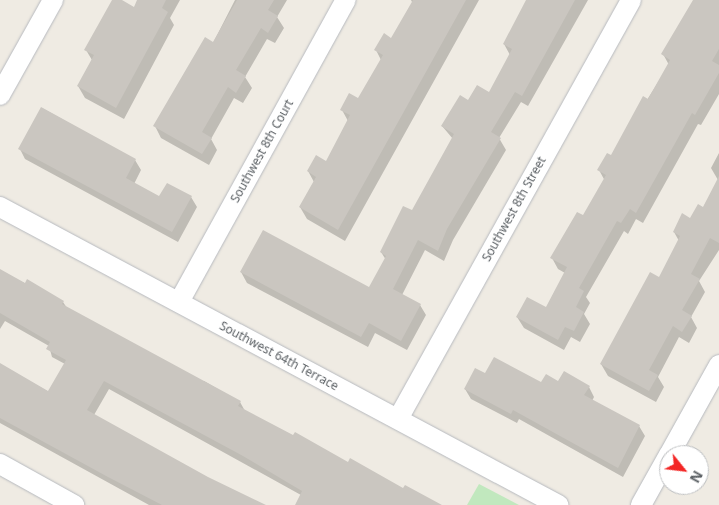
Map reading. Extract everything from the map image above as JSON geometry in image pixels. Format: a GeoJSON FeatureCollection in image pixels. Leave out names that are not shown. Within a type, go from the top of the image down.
{"type":"FeatureCollection","features":[{"type":"Feature","properties":{"kind":"street"},"geometry":{"type":"LineString","coordinates":[[0,94],[52,0]]}},
{"type":"Feature","properties":{"kind":"street","name":"Southwest 8th Court"},"geometry":{"type":"LineString","coordinates":[[178,302],[346,0]]}},
{"type":"Feature","properties":{"kind":"street","name":"Southwest 8th Street"},"geometry":{"type":"LineString","coordinates":[[398,419],[631,0]]}},
{"type":"Feature","properties":{"kind":"street","name":"Southwest 64th Terrace"},"geometry":{"type":"LineString","coordinates":[[0,207],[558,505]]}},
{"type":"Feature","properties":{"kind":"street"},"geometry":{"type":"LineString","coordinates":[[675,445],[719,365]]}},
{"type":"Feature","properties":{"kind":"street"},"geometry":{"type":"LineString","coordinates":[[0,464],[74,505]]}},
{"type":"Feature","properties":{"kind":"street"},"geometry":{"type":"LineString","coordinates":[[641,505],[659,473]]}},
{"type":"Feature","properties":{"kind":"green space"},"geometry":{"type":"Polygon","coordinates":[[[479,484],[519,505],[467,505],[479,484]]]}},
{"type":"Feature","properties":{"kind":"building"},"geometry":{"type":"Polygon","coordinates":[[[112,0],[122,0],[134,7],[137,0],[166,0],[162,8],[168,12],[116,108],[77,86],[94,55],[84,50],[112,0]]]}},
{"type":"Feature","properties":{"kind":"building"},"geometry":{"type":"Polygon","coordinates":[[[237,0],[274,0],[268,10],[278,16],[268,33],[261,28],[236,70],[246,76],[236,93],[228,87],[202,132],[212,138],[202,154],[153,126],[205,37],[213,42],[237,0]]]}},
{"type":"Feature","properties":{"kind":"building"},"geometry":{"type":"Polygon","coordinates":[[[413,0],[466,0],[338,230],[299,207],[316,177],[307,171],[316,155],[326,161],[350,115],[340,110],[349,93],[358,98],[383,55],[374,50],[384,33],[391,38],[413,0]]]}},
{"type":"Feature","properties":{"kind":"building"},"geometry":{"type":"Polygon","coordinates":[[[526,0],[575,0],[522,96],[515,92],[491,132],[501,138],[447,229],[438,251],[418,240],[393,289],[421,304],[401,341],[369,323],[361,337],[240,272],[263,230],[369,287],[386,256],[380,252],[403,206],[412,210],[454,134],[441,126],[460,95],[468,100],[477,85],[489,92],[512,49],[503,44],[526,0]]]}},
{"type":"Feature","properties":{"kind":"building"},"geometry":{"type":"Polygon","coordinates":[[[693,0],[719,0],[719,49],[712,61],[719,65],[719,73],[695,115],[692,113],[636,213],[630,209],[621,223],[617,221],[579,288],[584,291],[576,307],[584,312],[574,331],[565,327],[558,340],[516,317],[527,297],[546,307],[567,267],[550,258],[577,212],[583,215],[606,175],[597,170],[607,153],[611,155],[643,96],[648,99],[670,60],[661,54],[693,0]]]}},
{"type":"Feature","properties":{"kind":"building"},"geometry":{"type":"Polygon","coordinates":[[[41,107],[136,159],[126,178],[159,196],[167,183],[192,196],[172,232],[18,149],[41,107]]]}},
{"type":"Feature","properties":{"kind":"building"},"geometry":{"type":"Polygon","coordinates":[[[719,176],[719,243],[710,238],[691,274],[700,279],[682,310],[692,316],[682,332],[673,326],[649,370],[658,375],[649,391],[600,364],[650,272],[659,277],[680,236],[673,232],[682,213],[690,218],[698,204],[703,207],[719,176]]]}},
{"type":"Feature","properties":{"kind":"building"},"geometry":{"type":"Polygon","coordinates":[[[0,269],[25,283],[27,279],[64,301],[62,304],[241,401],[238,406],[293,435],[295,432],[348,462],[350,458],[403,488],[405,485],[442,505],[295,505],[302,491],[243,456],[104,381],[87,410],[208,477],[266,505],[162,505],[108,477],[0,418],[0,363],[48,391],[66,360],[46,349],[50,342],[0,313],[0,269]]]}},
{"type":"Feature","properties":{"kind":"building"},"geometry":{"type":"Polygon","coordinates":[[[494,357],[541,382],[546,374],[558,381],[564,371],[590,386],[584,395],[640,425],[618,468],[513,410],[511,414],[464,389],[475,368],[485,373],[494,357]]]}}]}
